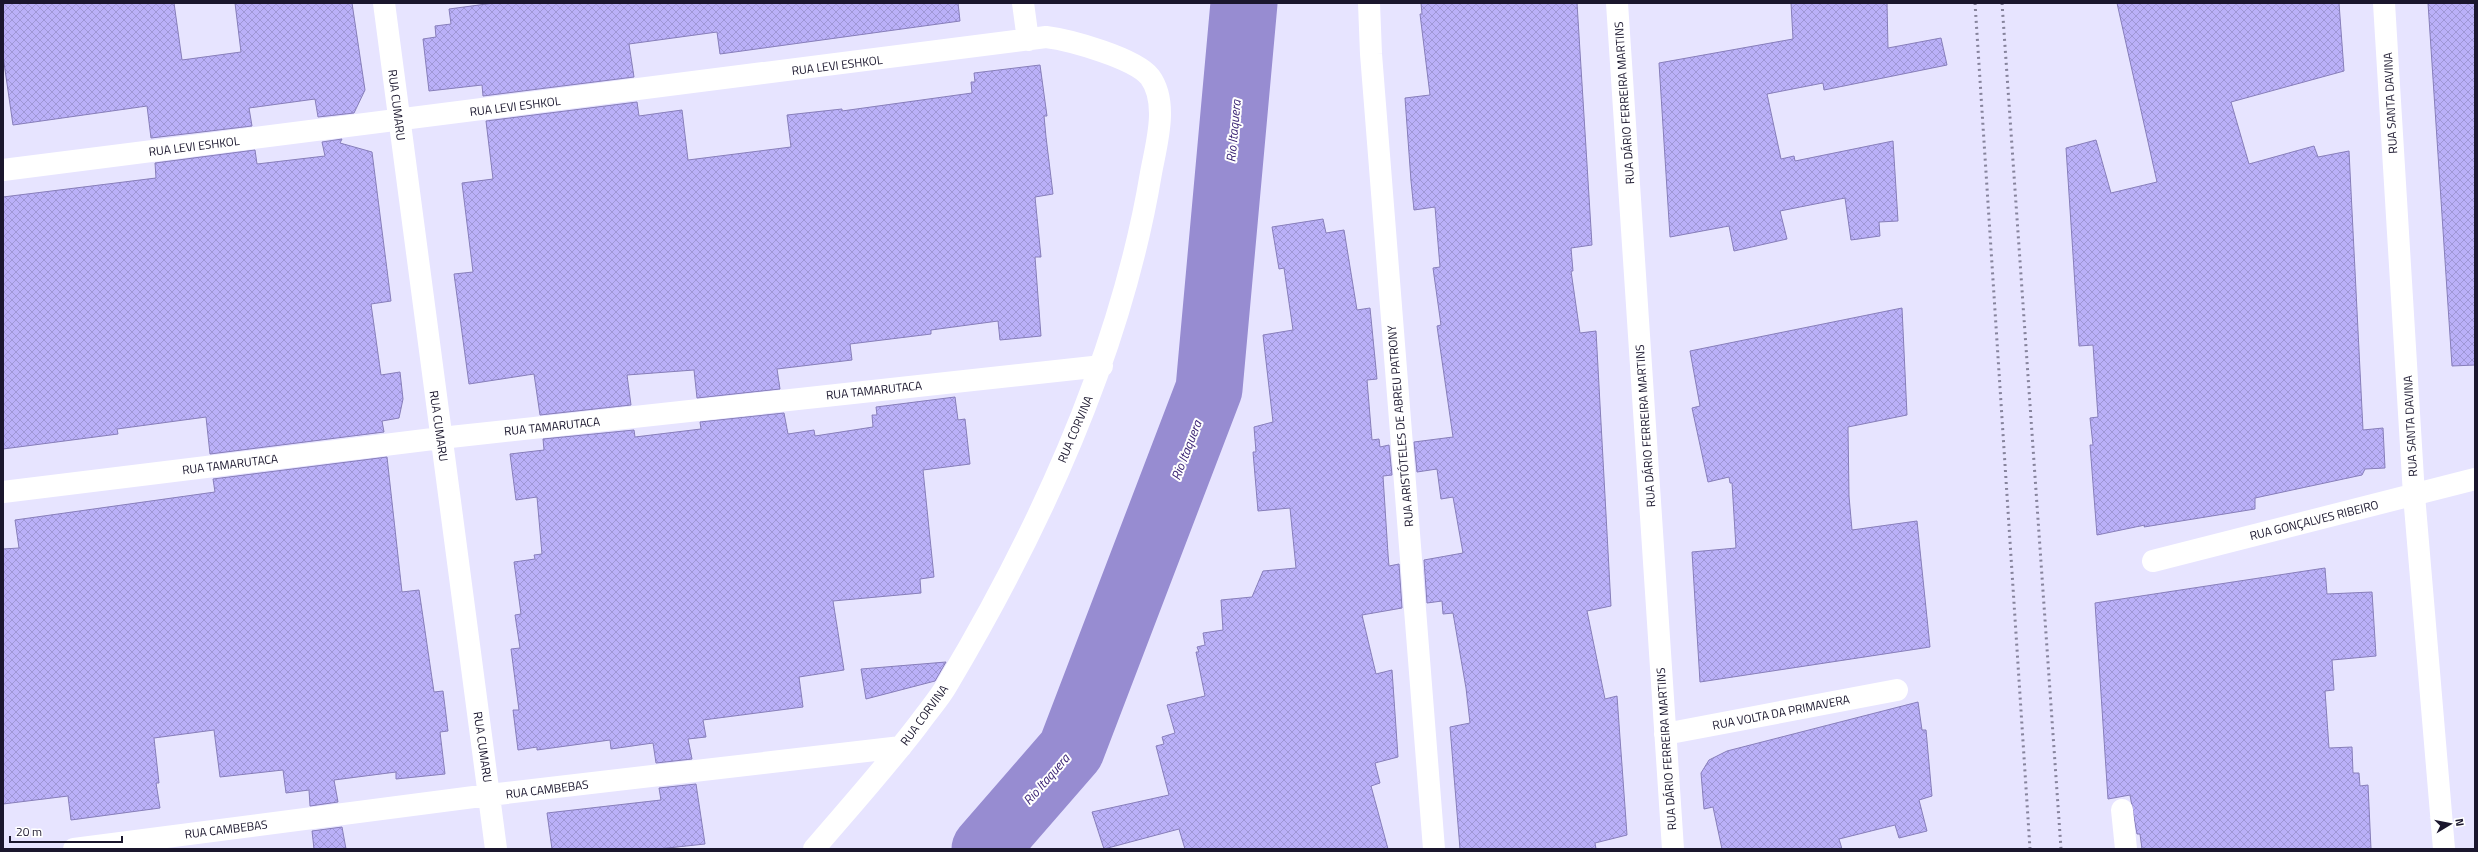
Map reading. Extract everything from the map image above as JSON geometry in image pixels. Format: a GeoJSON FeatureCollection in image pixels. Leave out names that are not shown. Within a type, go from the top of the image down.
{"type":"FeatureCollection","features":[{"type":"Feature","properties":{"kind":"street","name":"RUA CUMARU"},"geometry":{"type":"LineString","coordinates":[[384,3],[496,849]]}},
{"type":"Feature","properties":{"kind":"street"},"geometry":{"type":"LineString","coordinates":[[1023,3],[1028,40]]}},
{"type":"Feature","properties":{"kind":"street","name":"RUA ARISTÓTELES DE ABREU PATRONY"},"geometry":{"type":"LineString","coordinates":[[1369,3],[1371,62],[1434,849]]}},
{"type":"Feature","properties":{"kind":"street","name":"RUA DÁRIO FERREIRA MARTINS"},"geometry":{"type":"LineString","coordinates":[[1617,3],[1673,849]]}},
{"type":"Feature","properties":{"kind":"street","name":"RUA SANTA DAVINA"},"geometry":{"type":"LineString","coordinates":[[2384,3],[2414,494],[2444,849]]}},
{"type":"Feature","properties":{"kind":"street","name":"RUA CORVINA"},"geometry":{"type":"LineString","coordinates":[[814,849],[901,747],[946,688],[1010,572],[1057,472],[1102,366],[1142,229],[1160,125],[1159,99],[1150,77],[1134,66],[1069,40],[1046,36],[1028,40]]}},
{"type":"Feature","properties":{"kind":"street","name":"RUA LEVI ESHKOL"},"geometry":{"type":"LineString","coordinates":[[3,170],[399,121],[1028,40]]}},
{"type":"Feature","properties":{"kind":"street","name":"RUA TAMARUTACA"},"geometry":{"type":"LineString","coordinates":[[3,492],[441,438],[1102,366]]}},
{"type":"Feature","properties":{"kind":"street","name":"RUA GONÇALVES RIBEIRO"},"geometry":{"type":"LineString","coordinates":[[2153,562],[2475,479]]}},
{"type":"Feature","properties":{"kind":"street","name":"RUA VOLTA DA PRIMAVERA"},"geometry":{"type":"LineString","coordinates":[[1665,734],[1897,690]]}},
{"type":"Feature","properties":{"kind":"street","name":"RUA CAMBEBAS"},"geometry":{"type":"LineString","coordinates":[[74,849],[489,796],[901,747]]}},
{"type":"Feature","properties":{"kind":"street"},"geometry":{"type":"LineString","coordinates":[[2122,810],[2126,849]]}},
{"type":"Feature","properties":{"kind":"building"},"geometry":{"type":"Polygon","coordinates":[[[3,3],[174,3],[182,60],[241,52],[235,3],[352,3],[365,90],[354,113],[318,117],[315,99],[249,108],[252,126],[151,138],[147,106],[13,125],[3,56],[3,3]]]}},
{"type":"Feature","properties":{"kind":"building"},"geometry":{"type":"Polygon","coordinates":[[[494,3],[958,3],[960,21],[720,54],[717,32],[629,44],[634,77],[483,96],[482,85],[429,91],[423,39],[436,37],[435,26],[451,24],[449,9],[494,3]]]}},
{"type":"Feature","properties":{"kind":"building"},"geometry":{"type":"Polygon","coordinates":[[[1421,3],[1577,3],[1592,245],[1571,248],[1573,271],[1571,271],[1580,333],[1596,331],[1611,606],[1587,611],[1605,699],[1617,696],[1627,835],[1595,843],[1596,849],[1460,849],[1450,727],[1470,723],[1466,688],[1453,613],[1443,614],[1442,601],[1427,603],[1424,560],[1463,553],[1453,497],[1441,499],[1437,469],[1417,472],[1414,442],[1453,437],[1437,326],[1441,325],[1433,268],[1440,267],[1435,207],[1414,210],[1411,181],[1405,98],[1430,95],[1420,14],[1422,14],[1421,3]]]}},
{"type":"Feature","properties":{"kind":"building"},"geometry":{"type":"Polygon","coordinates":[[[1791,3],[1887,3],[1888,48],[1941,38],[1947,65],[1824,90],[1823,83],[1767,94],[1781,159],[1794,156],[1795,161],[1893,141],[1898,221],[1879,222],[1880,236],[1851,240],[1845,198],[1780,211],[1787,239],[1734,251],[1729,226],[1670,237],[1659,63],[1793,39],[1791,3]]]}},
{"type":"Feature","properties":{"kind":"building"},"geometry":{"type":"Polygon","coordinates":[[[2117,3],[2339,3],[2344,71],[2231,102],[2249,164],[2314,146],[2318,157],[2349,151],[2363,430],[2383,428],[2385,468],[2365,469],[2362,475],[2255,498],[2255,509],[2144,527],[2145,525],[2097,535],[2090,445],[2093,445],[2090,418],[2098,417],[2093,345],[2079,346],[2066,148],[2096,140],[2111,193],[2157,182],[2117,3]]]}},
{"type":"Feature","properties":{"kind":"building"},"geometry":{"type":"Polygon","coordinates":[[[2428,3],[2475,3],[2475,365],[2452,366],[2428,3]]]}},
{"type":"Feature","properties":{"kind":"building"},"geometry":{"type":"Polygon","coordinates":[[[1040,65],[1047,116],[1044,116],[1053,194],[1035,197],[1041,257],[1035,257],[1041,336],[1000,340],[998,321],[931,330],[931,334],[850,344],[852,360],[777,369],[780,389],[697,398],[694,370],[627,375],[631,405],[540,415],[534,374],[469,384],[454,274],[473,272],[462,183],[493,179],[486,121],[637,102],[639,116],[682,110],[688,160],[791,147],[787,115],[842,109],[842,111],[972,93],[971,82],[975,82],[974,73],[1040,65]]]}},
{"type":"Feature","properties":{"kind":"building"},"geometry":{"type":"Polygon","coordinates":[[[342,139],[340,143],[372,152],[391,301],[371,304],[381,375],[400,372],[403,399],[399,418],[382,421],[384,432],[210,454],[206,417],[117,429],[118,434],[3,449],[3,197],[156,178],[155,163],[255,150],[257,164],[325,156],[322,142],[342,139]]]}},
{"type":"Feature","properties":{"kind":"building"},"geometry":{"type":"Polygon","coordinates":[[[1323,219],[1326,233],[1344,230],[1357,310],[1370,308],[1377,379],[1367,380],[1372,440],[1379,439],[1380,447],[1389,445],[1392,475],[1383,476],[1388,554],[1389,566],[1399,564],[1402,608],[1362,615],[1376,674],[1392,670],[1398,757],[1375,763],[1380,783],[1371,786],[1388,849],[1185,849],[1179,829],[1104,849],[1092,812],[1169,795],[1156,746],[1164,744],[1162,737],[1175,733],[1167,705],[1205,696],[1196,652],[1199,652],[1197,647],[1205,645],[1203,633],[1223,630],[1221,600],[1252,597],[1263,571],[1296,568],[1290,508],[1258,511],[1253,452],[1256,452],[1254,427],[1273,422],[1263,335],[1293,330],[1284,268],[1279,269],[1272,227],[1323,219]]]}},
{"type":"Feature","properties":{"kind":"building"},"geometry":{"type":"Polygon","coordinates":[[[1902,308],[1907,415],[1848,427],[1849,496],[1852,530],[1917,521],[1930,647],[1700,682],[1692,552],[1736,548],[1732,483],[1730,483],[1729,477],[1708,482],[1692,408],[1700,406],[1690,351],[1902,308]]]}},
{"type":"Feature","properties":{"kind":"building"},"geometry":{"type":"Polygon","coordinates":[[[955,397],[958,420],[965,419],[970,464],[923,470],[934,577],[920,579],[921,593],[833,601],[844,670],[799,677],[803,707],[703,720],[706,737],[688,739],[692,759],[656,763],[653,743],[611,749],[610,740],[537,750],[537,747],[518,750],[513,710],[519,710],[511,649],[520,648],[515,615],[521,614],[514,562],[535,559],[534,555],[542,554],[537,497],[516,500],[510,454],[544,450],[543,439],[634,430],[635,437],[701,429],[700,422],[784,413],[788,434],[814,430],[815,436],[873,427],[872,415],[877,415],[876,407],[955,397]]]}},
{"type":"Feature","properties":{"kind":"building"},"geometry":{"type":"Polygon","coordinates":[[[387,457],[402,592],[419,590],[434,692],[443,691],[448,731],[440,732],[445,774],[396,779],[396,772],[334,780],[338,802],[310,806],[309,790],[286,793],[283,770],[220,777],[214,730],[154,738],[159,783],[156,783],[160,808],[71,820],[68,796],[3,804],[3,549],[19,548],[15,520],[215,492],[213,479],[387,457]]]}},
{"type":"Feature","properties":{"kind":"building"},"geometry":{"type":"Polygon","coordinates":[[[2325,568],[2327,594],[2372,592],[2376,656],[2332,660],[2334,690],[2325,691],[2329,748],[2352,747],[2353,773],[2359,773],[2360,786],[2368,785],[2371,849],[2142,849],[2140,834],[2137,834],[2130,795],[2108,799],[2095,603],[2325,568]]]}},
{"type":"Feature","properties":{"kind":"building"},"geometry":{"type":"Polygon","coordinates":[[[946,662],[935,681],[866,699],[861,669],[946,662]]]}},
{"type":"Feature","properties":{"kind":"building"},"geometry":{"type":"Polygon","coordinates":[[[1918,702],[1922,730],[1926,730],[1932,796],[1919,800],[1927,831],[1899,838],[1895,825],[1839,839],[1842,849],[1722,849],[1713,807],[1704,809],[1701,773],[1709,760],[1727,751],[1918,702]]]}},
{"type":"Feature","properties":{"kind":"building"},"geometry":{"type":"Polygon","coordinates":[[[696,784],[705,844],[658,849],[552,849],[547,813],[661,800],[659,788],[696,784]]]}},
{"type":"Feature","properties":{"kind":"building"},"geometry":{"type":"Polygon","coordinates":[[[342,827],[346,849],[314,849],[312,831],[342,827]]]}},
{"type":"Feature","properties":{"kind":"waterway","name":"Rio Itaquera"},"geometry":{"type":"LineString","coordinates":[[985,849],[1071,750],[1209,389],[1244,3]]}},
{"type":"Feature","properties":{"kind":"railway"},"geometry":{"type":"LineString","coordinates":[[1975,3],[2030,849]]}},
{"type":"Feature","properties":{"kind":"railway"},"geometry":{"type":"LineString","coordinates":[[2002,3],[2061,849]]}}]}
